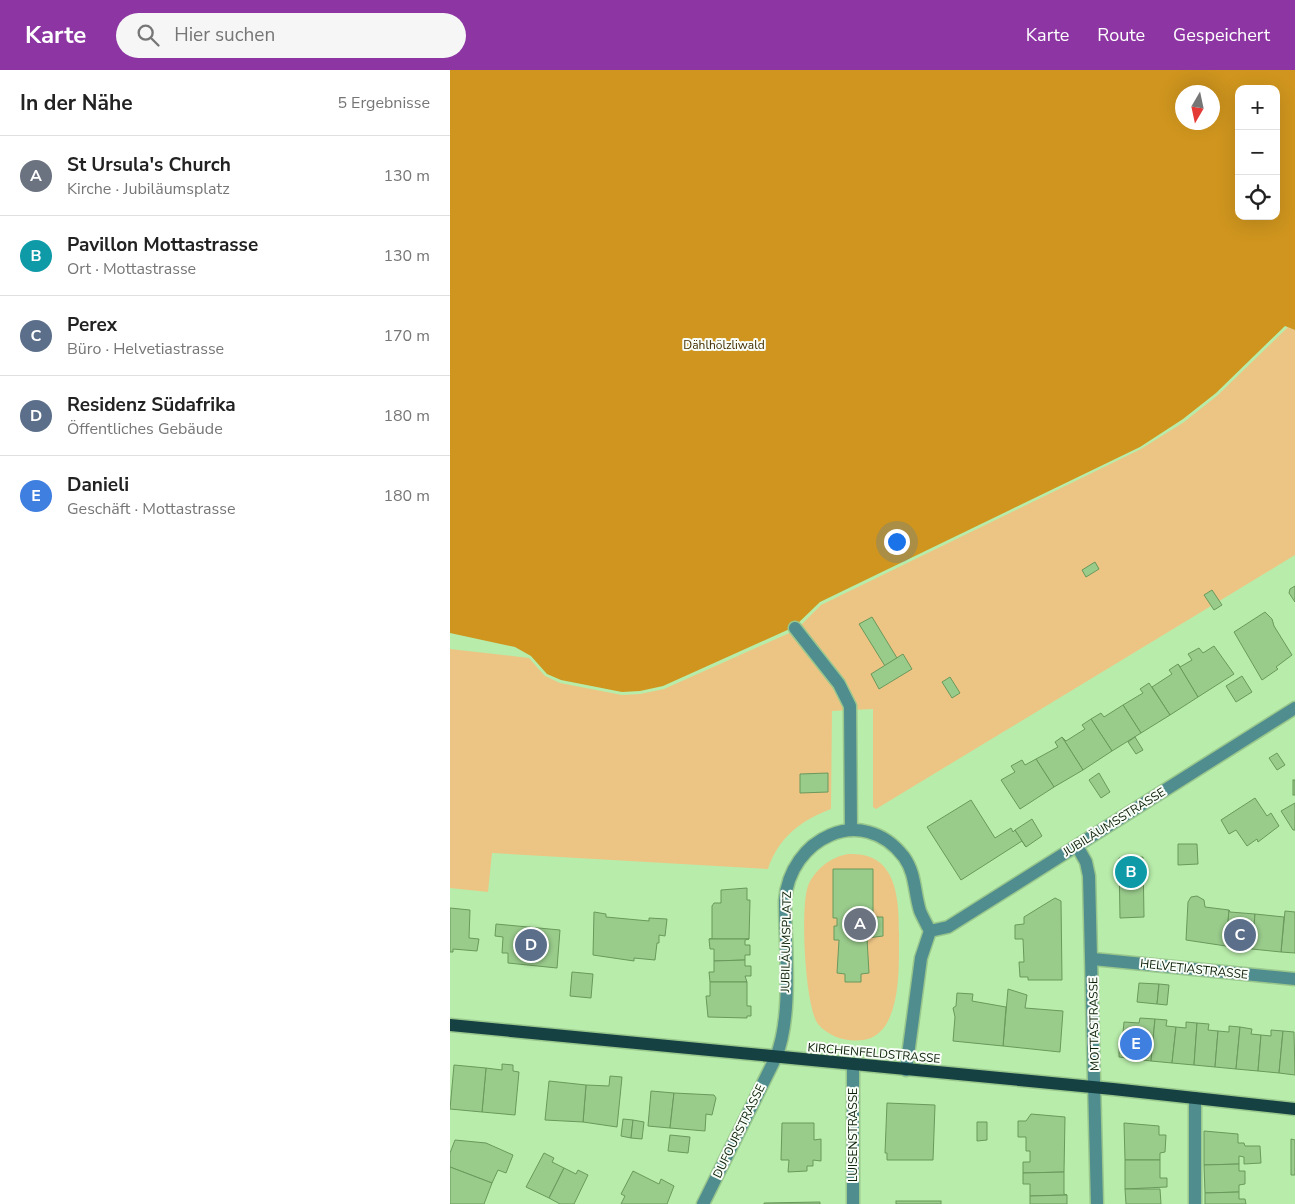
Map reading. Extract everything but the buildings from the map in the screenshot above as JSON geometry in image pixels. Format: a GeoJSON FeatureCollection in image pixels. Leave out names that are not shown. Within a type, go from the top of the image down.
{"type":"FeatureCollection","features":[{"type":"Feature","properties":{"kind":"main road","name":"KIRCHENFELDSTRASSE"},"geometry":{"type":"LineString","coordinates":[[450,1025],[1095,1087],[1295,1109]]}},
{"type":"Feature","properties":{"kind":"street"},"geometry":{"type":"LineString","coordinates":[[795,628],[839,684],[850,706],[851,830]]}},
{"type":"Feature","properties":{"kind":"street","name":"JUBILÄUMSSTRASSE"},"geometry":{"type":"LineString","coordinates":[[930,931],[948,926],[1295,708]]}},
{"type":"Feature","properties":{"kind":"street","name":"JUBILÄUMSPLATZ"},"geometry":{"type":"LineString","coordinates":[[776,1057],[782,1040],[785,1019],[785,901],[787,884],[798,862],[810,847],[827,836],[851,830],[881,838],[904,857],[911,868],[920,909],[930,931]]}},
{"type":"Feature","properties":{"kind":"street","name":"MOTTASTRASSE"},"geometry":{"type":"LineString","coordinates":[[1077,846],[1086,862],[1089,876],[1097,1204]]}},
{"type":"Feature","properties":{"kind":"street"},"geometry":{"type":"LineString","coordinates":[[906,1070],[924,948],[930,931]]}},
{"type":"Feature","properties":{"kind":"street","name":"HELVETIASTRASSE"},"geometry":{"type":"LineString","coordinates":[[1092,960],[1295,979]]}},
{"type":"Feature","properties":{"kind":"street","name":"DUFOURSTRASSE"},"geometry":{"type":"LineString","coordinates":[[703,1204],[776,1057]]}},
{"type":"Feature","properties":{"kind":"street","name":"LUISENSTRASSE"},"geometry":{"type":"LineString","coordinates":[[853,1065],[853,1204]]}},
{"type":"Feature","properties":{"kind":"street"},"geometry":{"type":"LineString","coordinates":[[1195,1098],[1195,1204]]}},
{"type":"Feature","properties":{"kind":"shaded area"},"geometry":{"type":"Polygon","coordinates":[[[1288,327],[1295,330],[1295,555],[876,809],[873,807],[873,709],[832,711],[831,809],[820,813],[792,831],[778,848],[768,869],[492,853],[488,892],[450,888],[450,649],[529,658],[545,676],[560,683],[622,695],[640,694],[664,689],[796,630],[821,605],[1141,449],[1184,422],[1218,395],[1288,327]]]}},
{"type":"Feature","properties":{"kind":"shaded area"},"geometry":{"type":"Polygon","coordinates":[[[848,854],[866,856],[879,862],[888,872],[894,884],[899,915],[898,975],[896,995],[891,1014],[885,1026],[877,1035],[857,1040],[838,1038],[822,1029],[818,1024],[810,998],[805,956],[804,914],[808,886],[815,874],[824,865],[848,854]]]}},
{"type":"Feature","properties":{"kind":"green space","name":"Dählhölzliwald"},"geometry":{"type":"Polygon","coordinates":[[[450,70],[1295,70],[1295,330],[1285,326],[1216,393],[1183,419],[1140,447],[820,602],[794,627],[663,686],[640,691],[622,692],[561,680],[547,674],[531,656],[515,647],[450,633],[450,70]]]}},
{"type":"Feature","properties":{"kind":"place","name":"Pavillon Mottastrasse"},"geometry":{"type":"Point","coordinates":[1131,872]}},
{"type":"Feature","properties":{"kind":"place","name":"St Ursula's Church"},"geometry":{"type":"Point","coordinates":[860,924]}},
{"type":"Feature","properties":{"kind":"place","name":"Perex"},"geometry":{"type":"Point","coordinates":[1240,935]}},
{"type":"Feature","properties":{"kind":"place","name":"Residenz Südafrika"},"geometry":{"type":"Point","coordinates":[531,945]}},
{"type":"Feature","properties":{"kind":"place","name":"Danieli"},"geometry":{"type":"Point","coordinates":[1136,1044]}}]}
